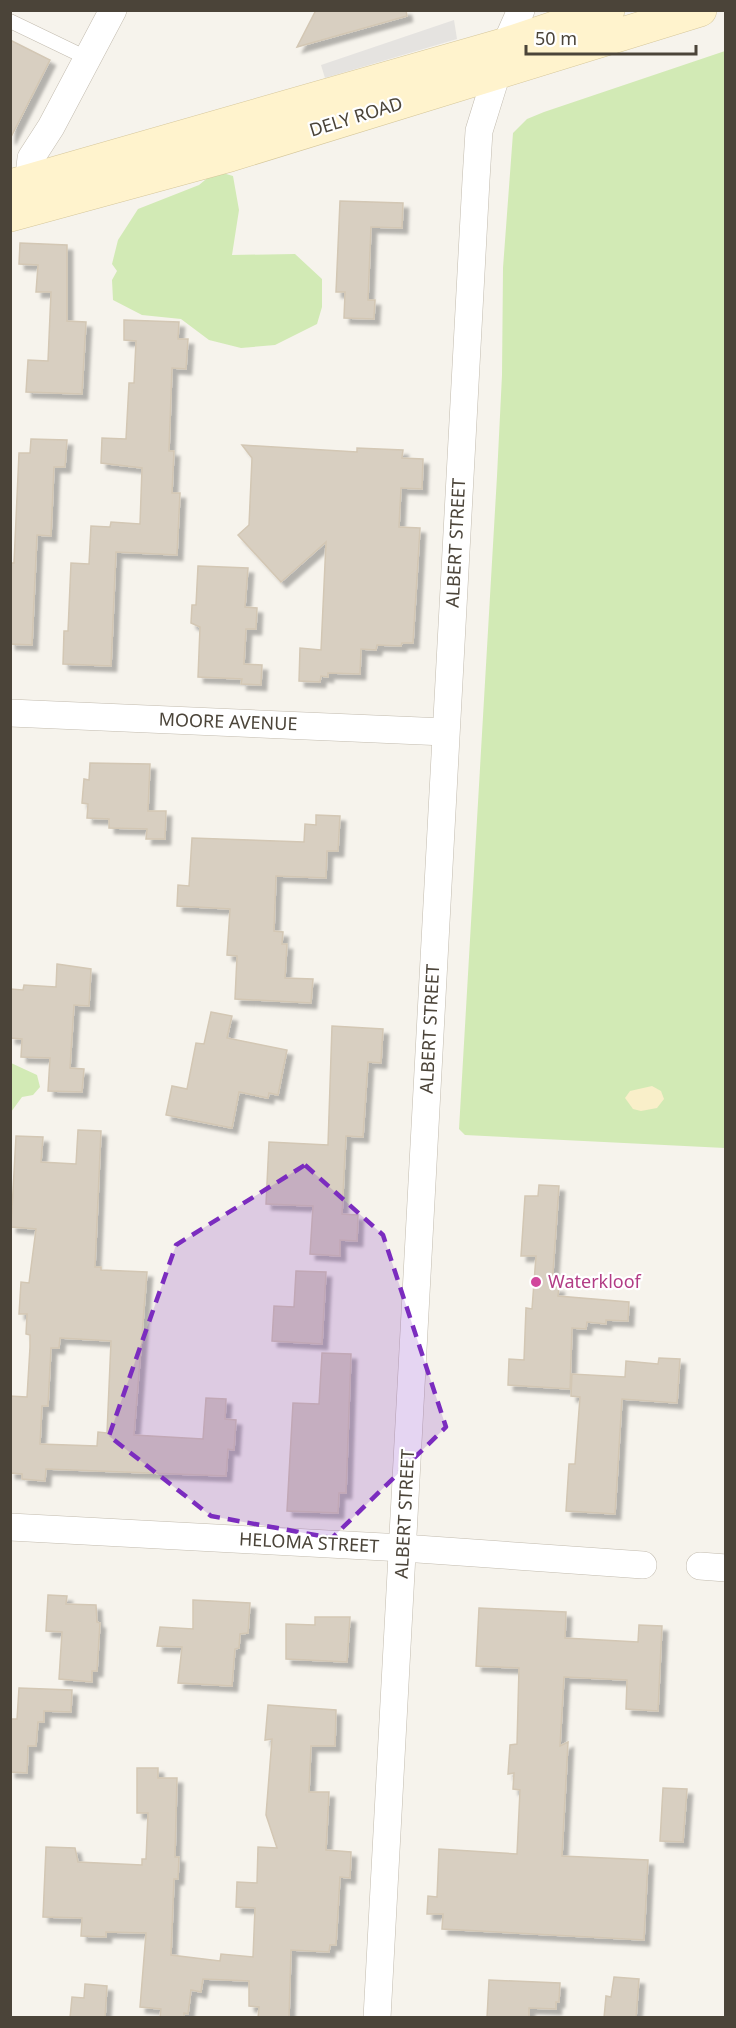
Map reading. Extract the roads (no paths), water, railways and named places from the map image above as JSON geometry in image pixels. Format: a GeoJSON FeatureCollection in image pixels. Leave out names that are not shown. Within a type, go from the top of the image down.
{"type":"FeatureCollection","features":[{"type":"Feature","properties":{"kind":"main road","name":"DELY ROAD"},"geometry":{"type":"LineString","coordinates":[[24,182],[87,179],[496,75],[700,10]]}},
{"type":"Feature","properties":{"kind":"main road","name":"DELY ROAD"},"geometry":{"type":"LineString","coordinates":[[10,215],[87,179],[506,44],[597,12]]}},
{"type":"Feature","properties":{"kind":"main road"},"geometry":{"type":"LineString","coordinates":[[10,202],[87,179]]}},
{"type":"Feature","properties":{"kind":"street"},"geometry":{"type":"LineString","coordinates":[[24,182],[31,158],[51,127],[113,10]]}},
{"type":"Feature","properties":{"kind":"street","name":"ALBERT STREET"},"geometry":{"type":"LineString","coordinates":[[377,2018],[479,131],[506,44],[521,10]]}},
{"type":"Feature","properties":{"kind":"street"},"geometry":{"type":"LineString","coordinates":[[51,127],[56,144],[64,156],[87,179]]}},
{"type":"Feature","properties":{"kind":"street","name":"MOORE AVENUE"},"geometry":{"type":"LineString","coordinates":[[10,713],[445,732]]}},
{"type":"Feature","properties":{"kind":"street","name":"HELOMA STREET"},"geometry":{"type":"LineString","coordinates":[[10,1527],[403,1548],[643,1564]]}},
{"type":"Feature","properties":{"kind":"lane"},"geometry":{"type":"LineString","coordinates":[[10,21],[88,59]]}},
{"type":"Feature","properties":{"kind":"place","name":"Waterkloof"},"geometry":{"type":"Point","coordinates":[536,1282]}}]}
